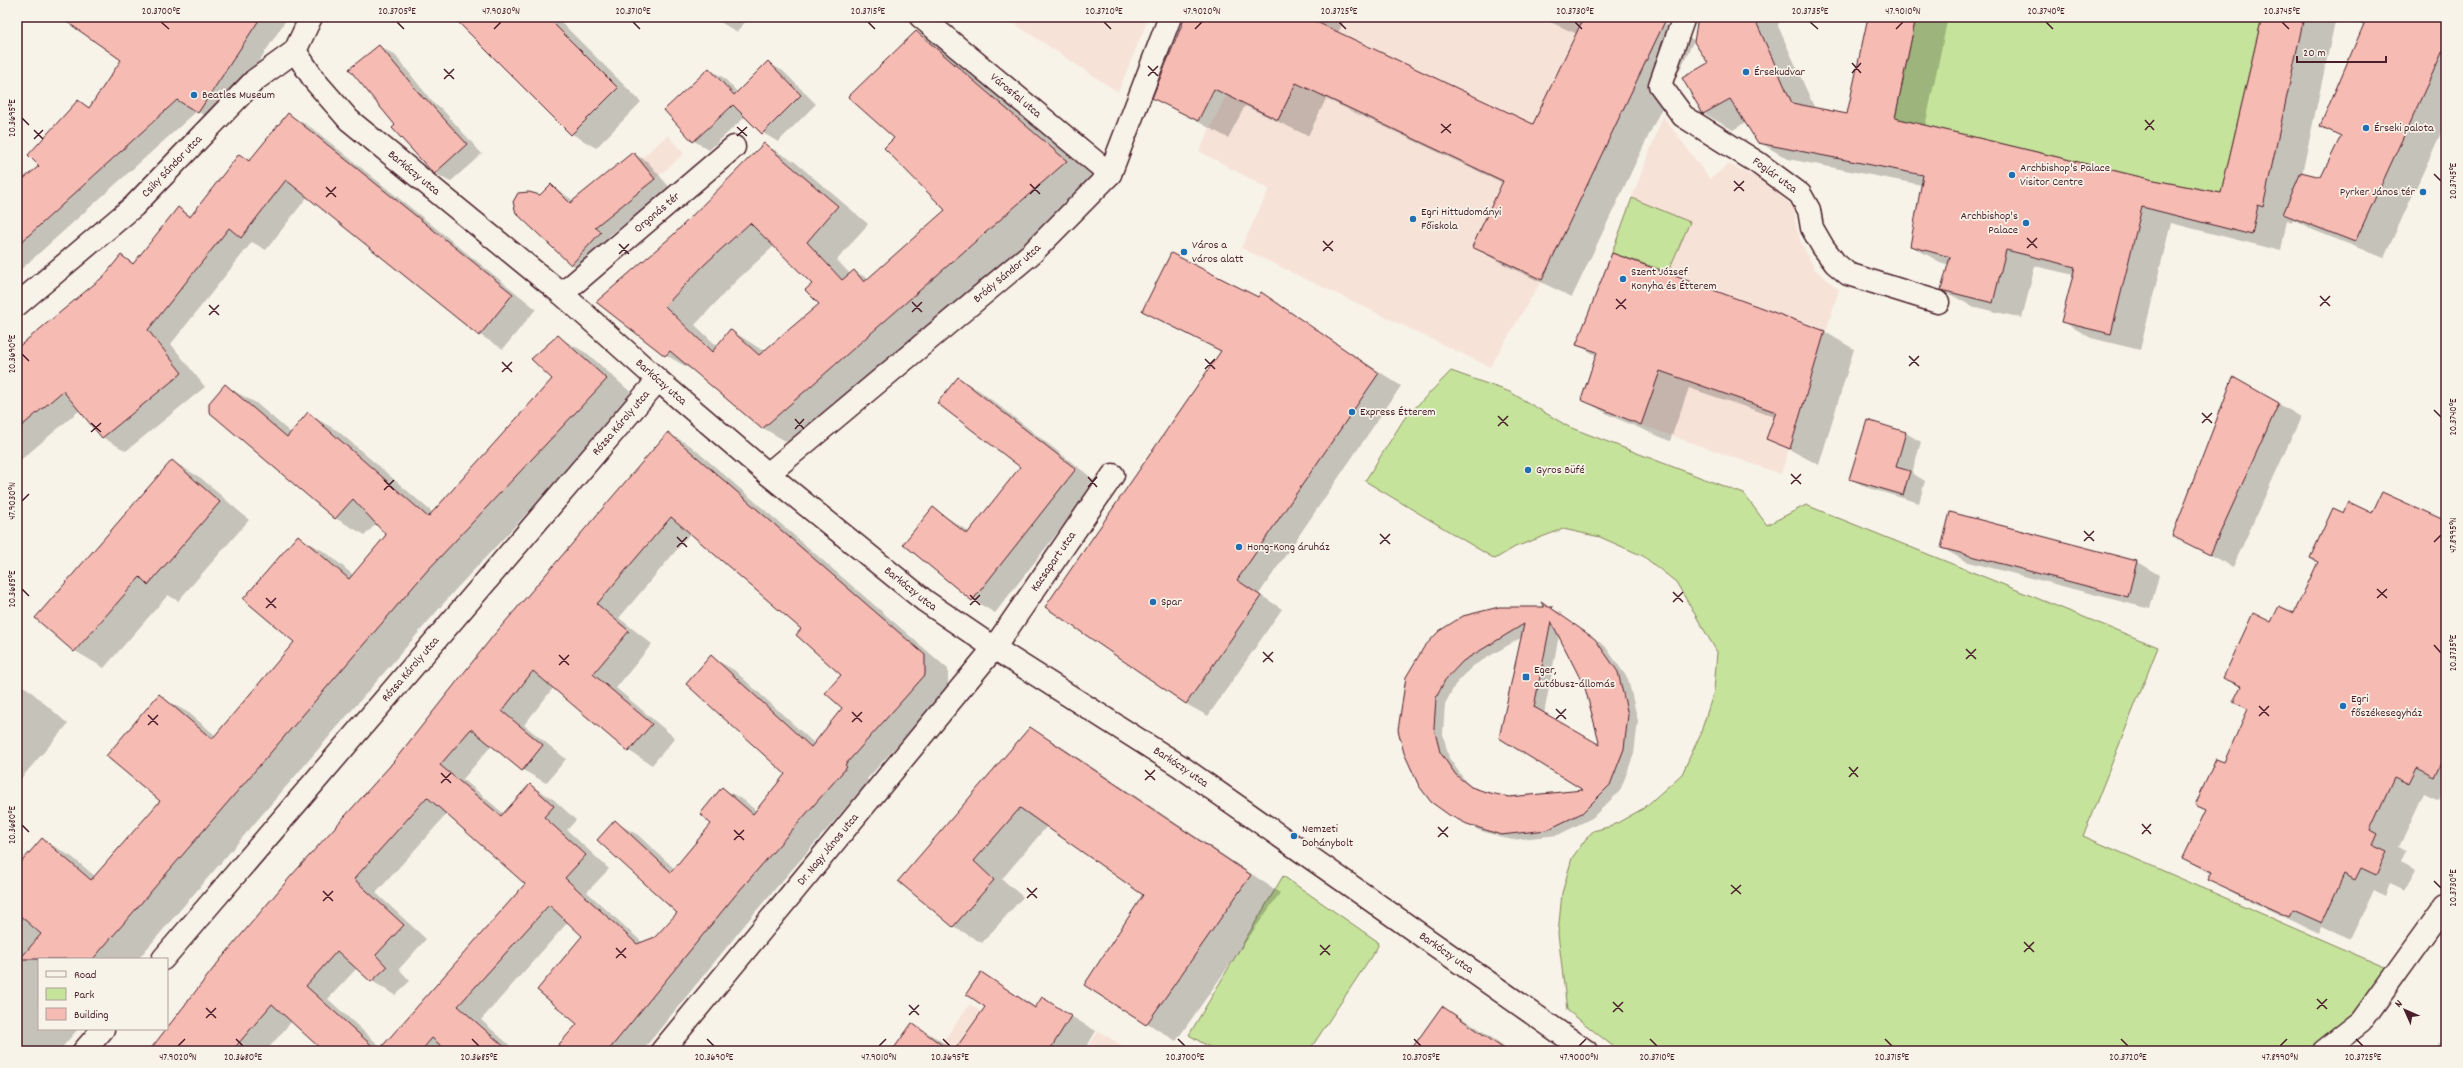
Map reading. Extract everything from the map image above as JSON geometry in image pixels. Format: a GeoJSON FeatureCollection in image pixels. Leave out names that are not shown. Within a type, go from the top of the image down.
{"type":"FeatureCollection","features":[{"type":"Feature","properties":{"kind":"street","name":"Csiky Sándor utca"},"geometry":{"type":"LineString","coordinates":[[17,305],[134,206],[255,80],[295,51],[311,17]]}},
{"type":"Feature","properties":{"kind":"street","name":"Városfal utca"},"geometry":{"type":"LineString","coordinates":[[921,17],[1110,174]]}},
{"type":"Feature","properties":{"kind":"street","name":"Bródy Sándor utca"},"geometry":{"type":"LineString","coordinates":[[768,474],[1032,253],[1110,174],[1170,17]]}},
{"type":"Feature","properties":{"kind":"street","name":"Foglár utca"},"geometry":{"type":"LineString","coordinates":[[1684,17],[1660,85],[1683,116],[1763,167],[1800,194],[1809,210],[1812,228],[1835,263],[1848,274],[1938,302]]}},
{"type":"Feature","properties":{"kind":"street","name":"Barkóczy utca"},"geometry":{"type":"LineString","coordinates":[[295,51],[315,81],[349,120],[562,294],[658,380],[768,474],[925,600],[994,648],[1180,766],[1586,1051]]}},
{"type":"Feature","properties":{"kind":"street","name":"Orgonás tér"},"geometry":{"type":"LineString","coordinates":[[562,294],[734,147]]}},
{"type":"Feature","properties":{"kind":"street","name":"Rózsa Károly utca"},"geometry":{"type":"LineString","coordinates":[[164,958],[658,380]]}},
{"type":"Feature","properties":{"kind":"street","name":"Kacsapart utca"},"geometry":{"type":"LineString","coordinates":[[994,648],[1113,475]]}},
{"type":"Feature","properties":{"kind":"street","name":"Dr. Nagy János utca"},"geometry":{"type":"LineString","coordinates":[[662,1051],[994,648]]}},
{"type":"Feature","properties":{"kind":"street"},"geometry":{"type":"LineString","coordinates":[[2324,1051],[2361,1022],[2446,904]]}},
{"type":"Feature","properties":{"kind":"street"},"geometry":{"type":"LineString","coordinates":[[84,1051],[102,1030]]}},
{"type":"Feature","properties":{"kind":"shaded area"},"geometry":{"type":"Polygon","coordinates":[[[1004,17],[1149,17],[1118,92],[1004,17]]]}},
{"type":"Feature","properties":{"kind":"shaded area","name":"Egri Hittudományi Főiskola"},"geometry":{"type":"Polygon","coordinates":[[[1264,17],[1654,17],[1664,22],[1542,280],[1490,367],[1241,248],[1269,189],[1199,151],[1264,17]]]}},
{"type":"Feature","properties":{"kind":"shaded area"},"geometry":{"type":"Polygon","coordinates":[[[1663,116],[1710,179],[1729,164],[1770,184],[1794,208],[1796,226],[1801,242],[1815,269],[1839,290],[1781,474],[1641,425],[1581,400],[1597,352],[1576,345],[1663,116]]]}},
{"type":"Feature","properties":{"kind":"shaded area"},"geometry":{"type":"Polygon","coordinates":[[[668,135],[684,154],[655,179],[639,160],[668,135]]]}},
{"type":"Feature","properties":{"kind":"shaded area"},"geometry":{"type":"Polygon","coordinates":[[[970,1004],[1039,1051],[936,1051],[970,1004]]]}},
{"type":"Feature","properties":{"kind":"shaded area"},"geometry":{"type":"Polygon","coordinates":[[[1099,1031],[1130,1051],[1084,1051],[1099,1031]]]}},
{"type":"Feature","properties":{"kind":"green space"},"geometry":{"type":"Polygon","coordinates":[[[1916,17],[2262,17],[2221,193],[2149,179],[1895,118],[1916,17]]]}},
{"type":"Feature","properties":{"kind":"green space"},"geometry":{"type":"Polygon","coordinates":[[[1632,198],[1690,222],[1668,272],[1612,253],[1632,198]]]}},
{"type":"Feature","properties":{"kind":"green space"},"geometry":{"type":"Polygon","coordinates":[[[1451,371],[1510,392],[1569,427],[1744,494],[1767,525],[1806,505],[2158,647],[2083,836],[2398,973],[2324,1051],[1619,1051],[1567,1010],[1558,934],[1562,893],[1572,858],[1593,831],[1612,826],[1644,808],[1682,774],[1700,735],[1714,691],[1717,652],[1676,582],[1643,556],[1600,537],[1563,529],[1515,547],[1495,559],[1365,481],[1404,419],[1451,371]]]}},
{"type":"Feature","properties":{"kind":"green space"},"geometry":{"type":"Polygon","coordinates":[[[1283,876],[1377,941],[1378,946],[1309,1051],[1216,1051],[1189,1035],[1283,876]]]}},
{"type":"Feature","properties":{"kind":"building"},"geometry":{"type":"Polygon","coordinates":[[[60,17],[261,17],[198,113],[177,100],[17,246],[17,184],[39,166],[28,155],[78,100],[89,108],[121,60],[60,17]]]}},
{"type":"Feature","properties":{"kind":"building"},"geometry":{"type":"Polygon","coordinates":[[[453,17],[547,17],[618,88],[571,135],[453,17]]]}},
{"type":"Feature","properties":{"kind":"building"},"geometry":{"type":"Polygon","coordinates":[[[1185,17],[1306,17],[1533,124],[1584,17],[1667,17],[1542,280],[1472,247],[1503,181],[1296,83],[1278,120],[1214,89],[1198,121],[1152,98],[1185,17]]]}},
{"type":"Feature","properties":{"kind":"building"},"geometry":{"type":"Polygon","coordinates":[[[1698,17],[1754,17],[1792,103],[1847,114],[1868,17],[1916,17],[1895,118],[2149,179],[2221,193],[2262,17],[2304,17],[2263,207],[2258,205],[2252,235],[2142,207],[2111,334],[2061,322],[2075,267],[2006,250],[1993,303],[1941,290],[1950,257],[1910,246],[1923,175],[1758,143],[1730,99],[1703,114],[1682,78],[1708,63],[1694,42],[1698,17]]]}},
{"type":"Feature","properties":{"kind":"building","name":"Érseki palota"},"geometry":{"type":"Polygon","coordinates":[[[2367,17],[2446,17],[2446,44],[2355,242],[2283,214],[2301,172],[2321,177],[2341,136],[2320,126],[2367,17]]]}},
{"type":"Feature","properties":{"kind":"building"},"geometry":{"type":"Polygon","coordinates":[[[916,31],[1067,161],[762,429],[670,351],[665,356],[596,302],[673,235],[764,143],[838,206],[807,242],[842,280],[854,270],[864,282],[945,210],[884,148],[894,138],[848,97],[916,31]],[[750,223],[705,264],[665,306],[712,352],[730,329],[759,355],[819,304],[805,290],[812,284],[750,223]]]}},
{"type":"Feature","properties":{"kind":"building"},"geometry":{"type":"Polygon","coordinates":[[[379,45],[424,99],[425,98],[467,144],[434,174],[392,128],[395,125],[349,69],[379,45]]]}},
{"type":"Feature","properties":{"kind":"building"},"geometry":{"type":"Polygon","coordinates":[[[768,61],[801,95],[762,134],[733,105],[693,142],[664,110],[709,68],[734,95],[768,61]]]}},
{"type":"Feature","properties":{"kind":"building"},"geometry":{"type":"Polygon","coordinates":[[[288,113],[513,294],[479,336],[286,180],[241,238],[229,228],[148,330],[182,373],[102,438],[63,391],[17,430],[17,348],[104,276],[121,255],[133,264],[178,207],[190,217],[239,154],[249,161],[288,113]]]}},
{"type":"Feature","properties":{"kind":"building"},"geometry":{"type":"Polygon","coordinates":[[[633,152],[655,179],[595,227],[601,232],[571,265],[516,213],[513,202],[518,193],[529,192],[540,195],[551,184],[570,203],[633,152]]]}},
{"type":"Feature","properties":{"kind":"building"},"geometry":{"type":"Polygon","coordinates":[[[1171,253],[1258,297],[1261,292],[1379,373],[1237,580],[1261,596],[1186,704],[1045,607],[1221,351],[1142,311],[1171,253]]]}},
{"type":"Feature","properties":{"kind":"building"},"geometry":{"type":"Polygon","coordinates":[[[1612,253],[1825,331],[1790,449],[1766,439],[1776,412],[1660,371],[1641,425],[1581,400],[1597,352],[1576,345],[1612,253]]]}},
{"type":"Feature","properties":{"kind":"building"},"geometry":{"type":"Polygon","coordinates":[[[558,335],[607,379],[426,572],[94,958],[20,959],[41,934],[17,913],[17,867],[42,838],[91,880],[160,801],[106,756],[159,694],[212,739],[294,642],[243,599],[298,535],[349,579],[386,535],[353,499],[335,519],[209,412],[209,403],[225,384],[287,437],[308,412],[428,517],[552,379],[531,359],[558,335]]]}},
{"type":"Feature","properties":{"kind":"building"},"geometry":{"type":"Polygon","coordinates":[[[958,377],[1076,469],[972,601],[903,544],[933,507],[967,534],[1020,467],[937,403],[958,377]]]}},
{"type":"Feature","properties":{"kind":"building"},"geometry":{"type":"Polygon","coordinates":[[[2233,377],[2279,403],[2210,555],[2172,536],[2233,377]]]}},
{"type":"Feature","properties":{"kind":"building"},"geometry":{"type":"Polygon","coordinates":[[[1867,420],[1906,432],[1896,467],[1910,471],[1903,495],[1849,479],[1867,420]]]}},
{"type":"Feature","properties":{"kind":"building"},"geometry":{"type":"Polygon","coordinates":[[[668,432],[925,655],[925,675],[845,765],[847,767],[733,898],[608,1051],[553,1051],[577,1024],[537,990],[582,936],[549,905],[458,1006],[509,1051],[447,1051],[432,1038],[421,1051],[378,1051],[323,1051],[272,1004],[232,1051],[149,1051],[165,1030],[168,1030],[168,1027],[220,960],[291,876],[390,766],[493,636],[668,432]],[[671,517],[597,604],[629,631],[593,674],[652,724],[628,752],[533,671],[502,711],[543,745],[522,771],[471,729],[440,765],[501,816],[530,784],[554,806],[544,817],[586,855],[565,878],[637,944],[655,937],[677,913],[597,840],[615,820],[671,872],[711,824],[700,814],[722,787],[753,814],[785,774],[686,684],[711,655],[811,747],[842,708],[825,693],[841,675],[796,635],[801,629],[671,517]],[[427,797],[354,879],[404,925],[376,955],[387,967],[371,982],[337,951],[306,986],[378,1051],[525,884],[427,797]]]}},
{"type":"Feature","properties":{"kind":"building"},"geometry":{"type":"Polygon","coordinates":[[[172,460],[220,502],[148,585],[140,577],[74,652],[35,618],[172,460]]]}},
{"type":"Feature","properties":{"kind":"building","name":"Egri főszékesegyház"},"geometry":{"type":"Polygon","coordinates":[[[2382,492],[2446,521],[2446,753],[2435,777],[2417,768],[2409,784],[2394,777],[2370,830],[2377,834],[2372,845],[2387,852],[2376,875],[2361,868],[2355,880],[2344,874],[2322,923],[2293,910],[2289,917],[2208,880],[2212,872],[2183,858],[2206,810],[2195,805],[2216,759],[2224,762],[2248,709],[2233,702],[2241,686],[2223,678],[2253,613],[2271,622],[2279,606],[2294,613],[2318,562],[2310,558],[2333,508],[2344,513],[2349,502],[2372,513],[2382,492]]]}},
{"type":"Feature","properties":{"kind":"building"},"geometry":{"type":"Polygon","coordinates":[[[1950,512],[2137,561],[2128,597],[1941,548],[1950,512]]]}},
{"type":"Feature","properties":{"kind":"building"},"geometry":{"type":"Polygon","coordinates":[[[1541,602],[1548,607],[1553,607],[1551,608],[1595,639],[1618,672],[1628,715],[1624,749],[1610,785],[1582,813],[1547,830],[1501,835],[1467,824],[1449,815],[1431,802],[1419,786],[1404,753],[1398,730],[1406,677],[1424,647],[1439,631],[1463,616],[1499,607],[1544,607],[1541,602]],[[1551,621],[1534,707],[1600,745],[1585,688],[1551,621]],[[1524,624],[1463,661],[1445,680],[1436,698],[1434,728],[1440,752],[1456,775],[1471,787],[1486,792],[1509,797],[1583,790],[1499,738],[1524,624]]]}},
{"type":"Feature","properties":{"kind":"building"},"geometry":{"type":"Polygon","coordinates":[[[1030,727],[1251,875],[1146,1025],[1084,985],[1143,895],[1020,808],[974,861],[994,880],[953,927],[898,881],[1030,727]]]}},
{"type":"Feature","properties":{"kind":"building"},"geometry":{"type":"Polygon","coordinates":[[[981,972],[1035,1008],[1042,997],[1071,1016],[1049,1051],[954,1051],[985,1007],[966,994],[981,972]]]}},
{"type":"Feature","properties":{"kind":"building"},"geometry":{"type":"Polygon","coordinates":[[[1442,1006],[1507,1051],[1410,1051],[1442,1006]]]}},
{"type":"Feature","properties":{"kind":"building"},"geometry":{"type":"Polygon","coordinates":[[[912,1023],[950,1051],[892,1051],[912,1023]]]}},
{"type":"Feature","properties":{"kind":"place","name":"Érsekudvar"},"geometry":{"type":"Point","coordinates":[1746,72]}},
{"type":"Feature","properties":{"kind":"place","name":"Beatles Museum"},"geometry":{"type":"Point","coordinates":[194,95]}},
{"type":"Feature","properties":{"kind":"place","name":"Érseki palota"},"geometry":{"type":"Point","coordinates":[2366,128]}},
{"type":"Feature","properties":{"kind":"place","name":"Archbishop's Palace Visitor Centre"},"geometry":{"type":"Point","coordinates":[2012,175]}},
{"type":"Feature","properties":{"kind":"place","name":"Pyrker János tér"},"geometry":{"type":"Point","coordinates":[2423,192]}},
{"type":"Feature","properties":{"kind":"place","name":"Egri Hittudományi Főiskola"},"geometry":{"type":"Point","coordinates":[1413,219]}},
{"type":"Feature","properties":{"kind":"place","name":"Archbishop's Palace"},"geometry":{"type":"Point","coordinates":[2026,223]}},
{"type":"Feature","properties":{"kind":"place","name":"Város a város alatt"},"geometry":{"type":"Point","coordinates":[1184,252]}},
{"type":"Feature","properties":{"kind":"place","name":"Szent József Konyha és Étterem"},"geometry":{"type":"Point","coordinates":[1623,279]}},
{"type":"Feature","properties":{"kind":"place","name":"Express Étterem"},"geometry":{"type":"Point","coordinates":[1352,412]}},
{"type":"Feature","properties":{"kind":"place","name":"Gyros Büfé"},"geometry":{"type":"Point","coordinates":[1528,470]}},
{"type":"Feature","properties":{"kind":"place","name":"Hong-Kong áruház"},"geometry":{"type":"Point","coordinates":[1239,547]}},
{"type":"Feature","properties":{"kind":"place","name":"Spar"},"geometry":{"type":"Point","coordinates":[1153,602]}},
{"type":"Feature","properties":{"kind":"place","name":"Eger, autóbusz-állomás"},"geometry":{"type":"Point","coordinates":[1526,677]}},
{"type":"Feature","properties":{"kind":"place","name":"Egri főszékesegyház"},"geometry":{"type":"Point","coordinates":[2343,706]}},
{"type":"Feature","properties":{"kind":"place","name":"Nemzeti Dohánybolt"},"geometry":{"type":"Point","coordinates":[1294,836]}}]}
